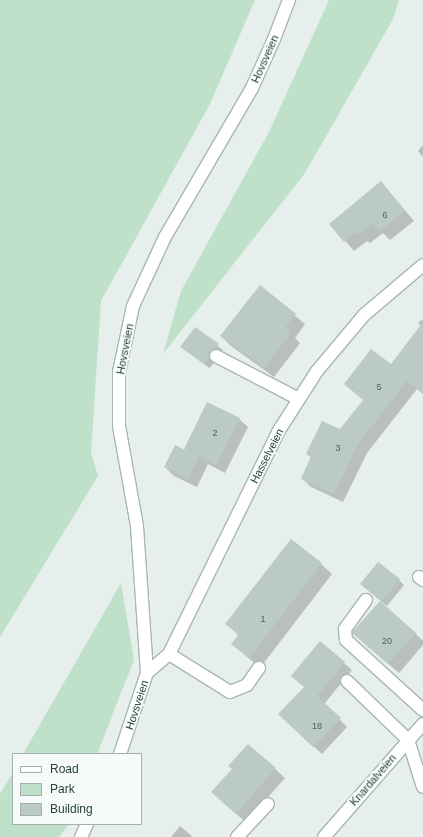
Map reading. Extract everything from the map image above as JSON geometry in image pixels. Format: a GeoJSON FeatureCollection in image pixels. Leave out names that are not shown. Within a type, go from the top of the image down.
{"type":"FeatureCollection","features":[{"type":"Feature","properties":{"kind":"street","name":"Hovsveien"},"geometry":{"type":"LineString","coordinates":[[120,753],[147,673],[137,526],[119,426],[119,372],[134,306],[165,237],[252,88],[274,39],[289,0]]}},
{"type":"Feature","properties":{"kind":"street","name":"Hasselveien"},"geometry":{"type":"LineString","coordinates":[[147,673],[169,654],[278,432],[317,371],[364,315],[423,265]]}},
{"type":"Feature","properties":{"kind":"street"},"geometry":{"type":"LineString","coordinates":[[216,356],[300,399]]}},
{"type":"Feature","properties":{"kind":"street"},"geometry":{"type":"LineString","coordinates":[[366,600],[345,629],[346,640],[423,710]]}},
{"type":"Feature","properties":{"kind":"street"},"geometry":{"type":"LineString","coordinates":[[169,654],[230,692],[247,685],[259,668]]}},
{"type":"Feature","properties":{"kind":"street"},"geometry":{"type":"LineString","coordinates":[[346,682],[408,740],[423,787]]}},
{"type":"Feature","properties":{"kind":"street","name":"Knardalveien"},"geometry":{"type":"LineString","coordinates":[[324,837],[423,724]]}},
{"type":"Feature","properties":{"kind":"street"},"geometry":{"type":"LineString","coordinates":[[236,837],[268,804]]}},
{"type":"Feature","properties":{"kind":"street"},"geometry":{"type":"LineString","coordinates":[[81,837],[87,825]]}},
{"type":"Feature","properties":{"kind":"green space"},"geometry":{"type":"Polygon","coordinates":[[[0,0],[255,0],[210,104],[101,301],[91,452],[98,476],[0,637],[0,0]]]}},
{"type":"Feature","properties":{"kind":"green space"},"geometry":{"type":"Polygon","coordinates":[[[329,0],[399,0],[393,19],[305,173],[163,354],[181,291],[269,132],[329,0]]]}},
{"type":"Feature","properties":{"kind":"green space"},"geometry":{"type":"Polygon","coordinates":[[[121,583],[134,660],[97,753],[24,753],[121,583]]]}},
{"type":"Feature","properties":{"kind":"green space"},"geometry":{"type":"Polygon","coordinates":[[[12,774],[12,825],[68,825],[59,837],[0,837],[0,794],[12,774]]]}},
{"type":"Feature","properties":{"kind":"building"},"geometry":{"type":"Polygon","coordinates":[[[381,181],[405,211],[380,231],[373,223],[359,234],[357,232],[344,242],[329,224],[381,181]]]}},
{"type":"Feature","properties":{"kind":"building"},"geometry":{"type":"Polygon","coordinates":[[[260,285],[296,314],[285,328],[291,333],[264,368],[220,336],[260,285]]]}},
{"type":"Feature","properties":{"kind":"building"},"geometry":{"type":"Polygon","coordinates":[[[423,322],[423,393],[407,381],[358,444],[334,494],[301,479],[311,456],[306,454],[322,421],[340,429],[363,400],[344,384],[371,349],[391,364],[423,322]]]}},
{"type":"Feature","properties":{"kind":"building"},"geometry":{"type":"Polygon","coordinates":[[[195,327],[219,344],[210,352],[209,358],[204,364],[180,347],[195,327]]]}},
{"type":"Feature","properties":{"kind":"building"},"geometry":{"type":"Polygon","coordinates":[[[207,402],[240,418],[216,465],[199,456],[188,479],[164,467],[175,445],[189,452],[184,449],[207,402]]]}},
{"type":"Feature","properties":{"kind":"building"},"geometry":{"type":"Polygon","coordinates":[[[291,539],[322,563],[249,658],[231,644],[239,634],[225,624],[291,539]]]}},
{"type":"Feature","properties":{"kind":"building"},"geometry":{"type":"Polygon","coordinates":[[[378,562],[400,579],[382,602],[360,584],[378,562]]]}},
{"type":"Feature","properties":{"kind":"building"},"geometry":{"type":"Polygon","coordinates":[[[380,601],[416,633],[388,664],[353,634],[353,631],[380,601]]]}},
{"type":"Feature","properties":{"kind":"building"},"geometry":{"type":"Polygon","coordinates":[[[320,641],[345,662],[317,696],[341,718],[313,747],[278,714],[304,687],[291,676],[320,641]]]}},
{"type":"Feature","properties":{"kind":"building"},"geometry":{"type":"Polygon","coordinates":[[[248,744],[276,768],[236,814],[211,792],[232,769],[228,766],[248,744]]]}}]}
